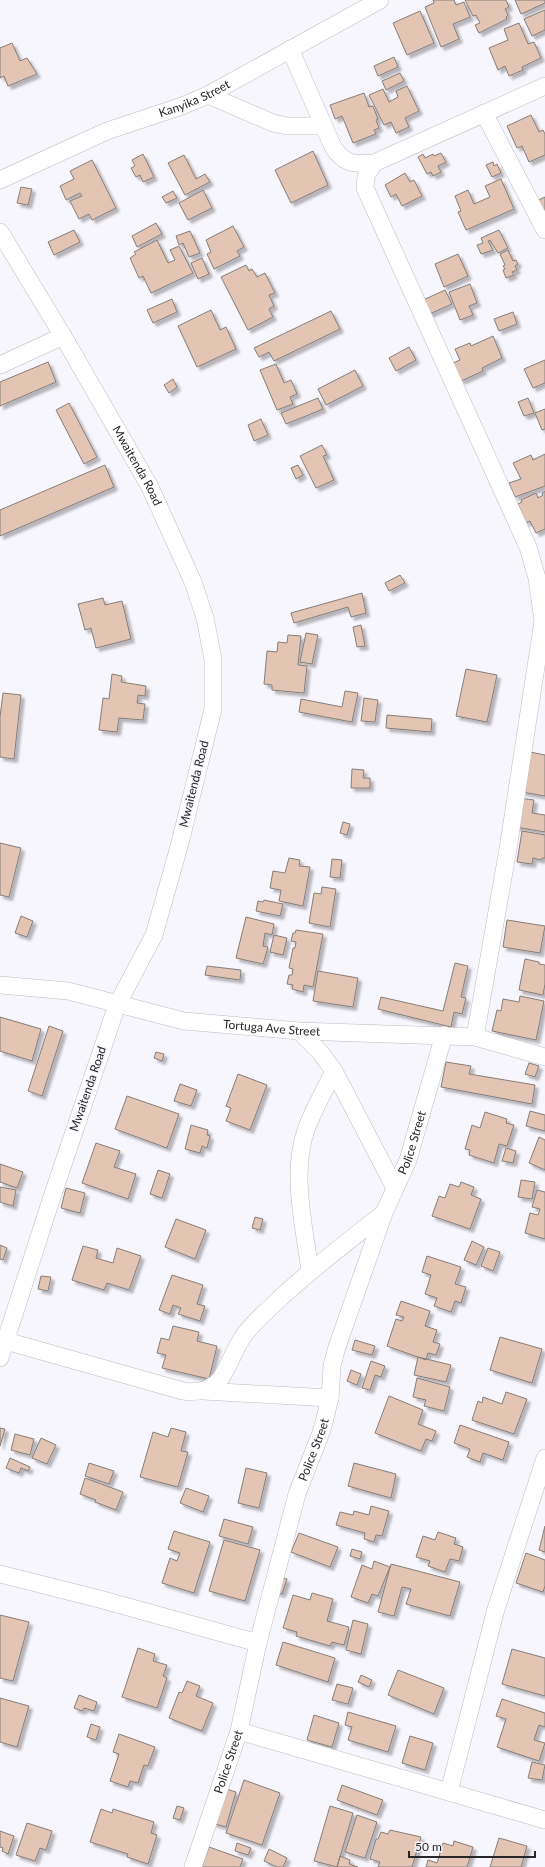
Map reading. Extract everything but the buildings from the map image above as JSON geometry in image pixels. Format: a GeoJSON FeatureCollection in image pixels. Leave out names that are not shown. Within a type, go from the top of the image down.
{"type":"FeatureCollection","features":[{"type":"Feature","properties":{"kind":"street","name":"Kanyika Street"},"geometry":{"type":"LineString","coordinates":[[0,180],[107,131],[182,106],[208,95],[379,0]]}},
{"type":"Feature","properties":{"kind":"street"},"geometry":{"type":"LineString","coordinates":[[290,49],[323,126],[338,155],[346,161],[355,164],[374,163],[545,86]]}},
{"type":"Feature","properties":{"kind":"street"},"geometry":{"type":"LineString","coordinates":[[208,95],[274,123],[287,126],[323,126]]}},
{"type":"Feature","properties":{"kind":"street"},"geometry":{"type":"LineString","coordinates":[[484,113],[545,230]]}},
{"type":"Feature","properties":{"kind":"street"},"geometry":{"type":"LineString","coordinates":[[374,163],[366,176],[366,188],[528,547],[537,578],[543,621],[508,849],[475,1037]]}},
{"type":"Feature","properties":{"kind":"street","name":"Mwaitenda Road"},"geometry":{"type":"LineString","coordinates":[[0,232],[63,336],[150,487],[193,582],[205,618],[213,659],[213,709],[180,843],[154,935],[117,1005],[52,1197],[0,1358]]}},
{"type":"Feature","properties":{"kind":"street"},"geometry":{"type":"LineString","coordinates":[[0,365],[63,336]]}},
{"type":"Feature","properties":{"kind":"street","name":"Tortuga Ave Street"},"geometry":{"type":"LineString","coordinates":[[0,985],[68,991],[117,1005],[184,1021],[299,1031],[475,1037],[545,1057]]}},
{"type":"Feature","properties":{"kind":"street"},"geometry":{"type":"LineString","coordinates":[[299,1031],[320,1052],[334,1071],[395,1188]]}},
{"type":"Feature","properties":{"kind":"street","name":"Police Street"},"geometry":{"type":"LineString","coordinates":[[193,1867],[239,1731],[258,1643],[297,1494],[322,1430],[330,1398],[332,1366],[337,1347],[384,1213],[408,1160],[444,1036]]}},
{"type":"Feature","properties":{"kind":"street"},"geometry":{"type":"LineString","coordinates":[[310,1270],[301,1203],[300,1157],[306,1130],[334,1071]]}},
{"type":"Feature","properties":{"kind":"street"},"geometry":{"type":"LineString","coordinates":[[203,1391],[220,1379],[244,1335],[310,1270],[384,1213]]}},
{"type":"Feature","properties":{"kind":"street"},"geometry":{"type":"LineString","coordinates":[[6,1341],[183,1391],[330,1398]]}},
{"type":"Feature","properties":{"kind":"street"},"geometry":{"type":"LineString","coordinates":[[449,1792],[496,1609],[545,1458]]}},
{"type":"Feature","properties":{"kind":"street"},"geometry":{"type":"LineString","coordinates":[[0,1574],[103,1600],[258,1643]]}},
{"type":"Feature","properties":{"kind":"street"},"geometry":{"type":"LineString","coordinates":[[239,1731],[545,1820]]}}]}
